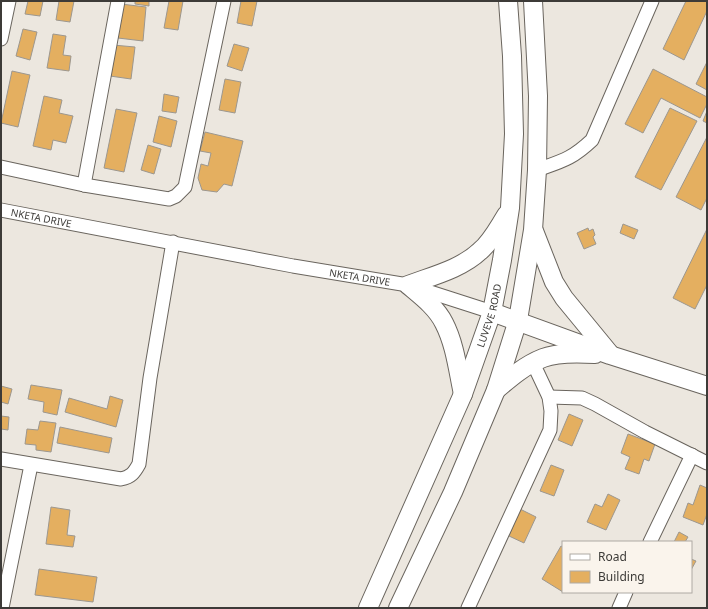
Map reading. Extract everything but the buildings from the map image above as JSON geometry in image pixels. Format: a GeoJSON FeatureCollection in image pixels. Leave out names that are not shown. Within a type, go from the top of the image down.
{"type":"FeatureCollection","features":[{"type":"Feature","properties":{"kind":"street"},"geometry":{"type":"LineString","coordinates":[[1,39],[8,1]]}},
{"type":"Feature","properties":{"kind":"street"},"geometry":{"type":"LineString","coordinates":[[84,185],[118,1]]}},
{"type":"Feature","properties":{"kind":"street"},"geometry":{"type":"LineString","coordinates":[[1,167],[84,185],[169,199],[176,196],[184,187],[224,1]]}},
{"type":"Feature","properties":{"kind":"street","name":"LUVEVE ROAD"},"geometry":{"type":"LineString","coordinates":[[368,608],[463,394],[492,312],[510,208],[514,134],[512,56],[508,1]]}},
{"type":"Feature","properties":{"kind":"street"},"geometry":{"type":"LineString","coordinates":[[398,608],[453,492],[496,390],[518,320],[533,230],[537,170],[538,96],[533,1]]}},
{"type":"Feature","properties":{"kind":"street"},"geometry":{"type":"LineString","coordinates":[[537,170],[568,159],[580,152],[592,140],[652,1]]}},
{"type":"Feature","properties":{"kind":"street"},"geometry":{"type":"LineString","coordinates":[[463,394],[453,348],[444,322],[429,303],[408,285],[444,272],[469,260],[481,251],[490,241],[510,208]]}},
{"type":"Feature","properties":{"kind":"street","name":"NKETA DRIVE"},"geometry":{"type":"LineString","coordinates":[[1,210],[293,266],[408,285],[518,320],[610,355],[707,386]]}},
{"type":"Feature","properties":{"kind":"street"},"geometry":{"type":"LineString","coordinates":[[533,230],[557,287],[564,298],[610,355]]}},
{"type":"Feature","properties":{"kind":"street"},"geometry":{"type":"LineString","coordinates":[[1,459],[121,479],[129,478],[134,473],[138,464],[150,378],[173,242]]}},
{"type":"Feature","properties":{"kind":"street"},"geometry":{"type":"LineString","coordinates":[[496,390],[533,363],[544,357],[580,353],[610,355]]}},
{"type":"Feature","properties":{"kind":"street"},"geometry":{"type":"LineString","coordinates":[[468,608],[550,430],[551,411],[549,397],[533,363]]}},
{"type":"Feature","properties":{"kind":"street"},"geometry":{"type":"LineString","coordinates":[[549,397],[582,398],[707,463]]}},
{"type":"Feature","properties":{"kind":"street"},"geometry":{"type":"LineString","coordinates":[[650,541],[692,455]]}},
{"type":"Feature","properties":{"kind":"street"},"geometry":{"type":"LineString","coordinates":[[2,608],[31,465]]}},
{"type":"Feature","properties":{"kind":"street"},"geometry":{"type":"LineString","coordinates":[[619,608],[626,593]]}}]}
